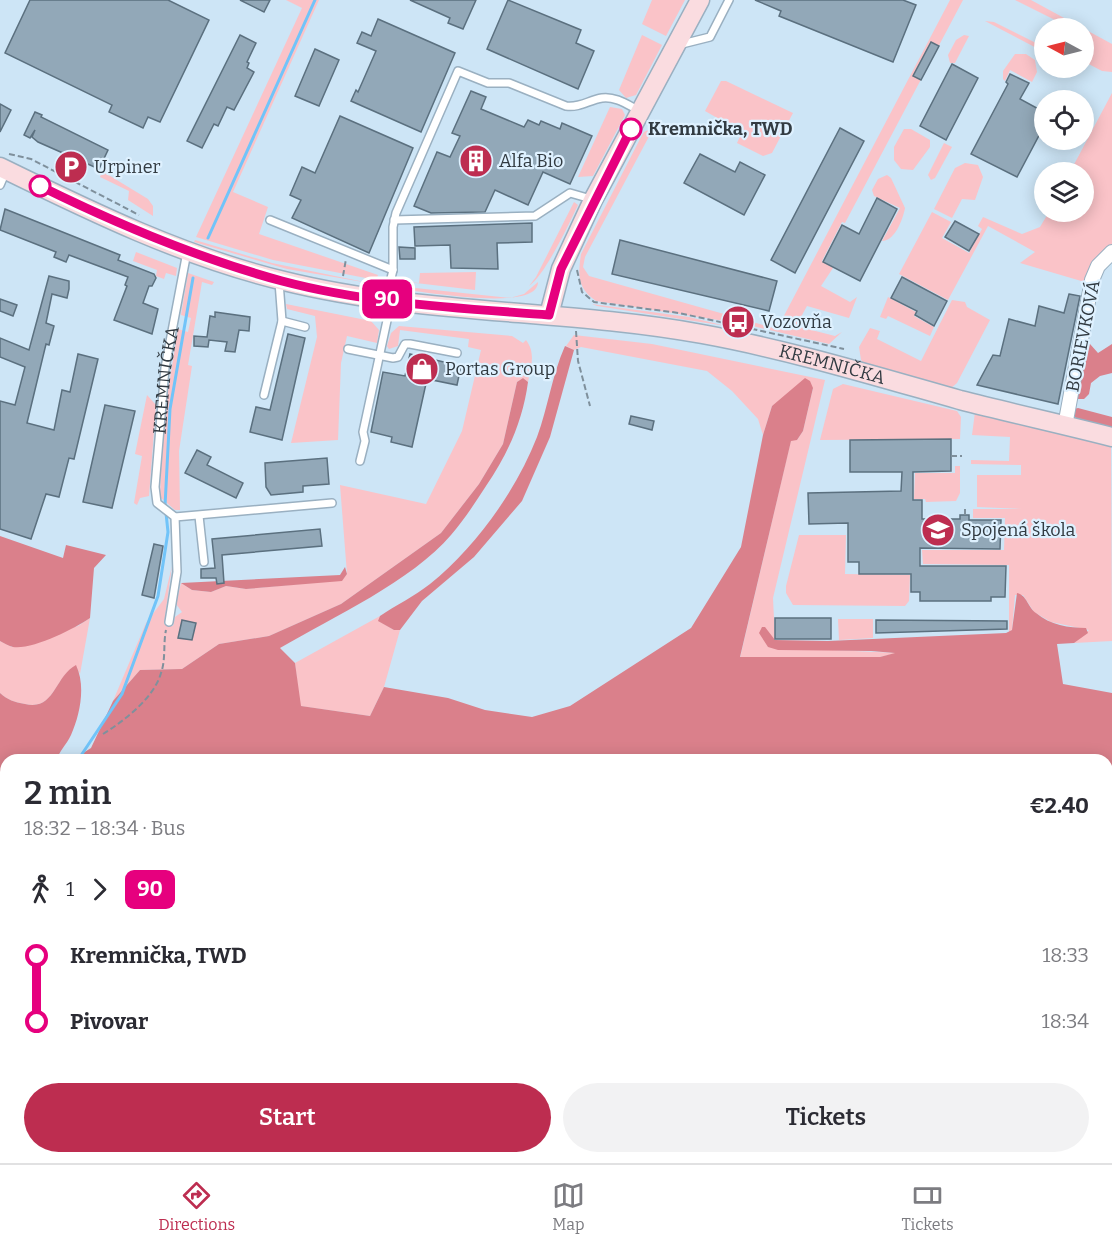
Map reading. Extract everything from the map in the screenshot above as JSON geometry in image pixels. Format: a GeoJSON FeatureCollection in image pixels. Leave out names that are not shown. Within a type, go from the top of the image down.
{"type":"FeatureCollection","features":[{"type":"Feature","properties":{"kind":"main road"},"geometry":{"type":"LineString","coordinates":[[549,315],[561,269],[593,200],[700,0]]}},
{"type":"Feature","properties":{"kind":"main road","name":"KREMNIČKA"},"geometry":{"type":"LineString","coordinates":[[4,169],[138,232],[187,252],[279,280],[389,300],[574,317],[702,334],[836,365],[1112,437]]}},
{"type":"Feature","properties":{"kind":"street","name":"BORIEVKOVÁ"},"geometry":{"type":"LineString","coordinates":[[1065,426],[1092,280],[1098,266],[1112,252]]}},
{"type":"Feature","properties":{"kind":"lane"},"geometry":{"type":"LineString","coordinates":[[676,45],[710,37],[729,0]]}},
{"type":"Feature","properties":{"kind":"lane"},"geometry":{"type":"LineString","coordinates":[[360,461],[365,441],[363,432],[381,355],[389,300],[393,268],[394,220],[458,71],[488,83],[509,83],[566,106],[575,107],[602,98],[612,98],[640,112]]}},
{"type":"Feature","properties":{"kind":"lane"},"geometry":{"type":"LineString","coordinates":[[394,220],[535,216],[570,193],[593,200]]}},
{"type":"Feature","properties":{"kind":"lane"},"geometry":{"type":"LineString","coordinates":[[270,220],[347,253],[393,268]]}},
{"type":"Feature","properties":{"kind":"lane","name":"KREMNIČKA"},"geometry":{"type":"LineString","coordinates":[[175,518],[154,497],[154,487],[161,403],[187,252]]}},
{"type":"Feature","properties":{"kind":"lane"},"geometry":{"type":"LineString","coordinates":[[264,395],[282,321],[279,280]]}},
{"type":"Feature","properties":{"kind":"lane"},"geometry":{"type":"LineString","coordinates":[[282,321],[306,327]]}},
{"type":"Feature","properties":{"kind":"lane"},"geometry":{"type":"LineString","coordinates":[[348,349],[398,357],[402,347],[411,344],[457,353]]}},
{"type":"Feature","properties":{"kind":"lane"},"geometry":{"type":"LineString","coordinates":[[169,622],[177,572],[175,518],[332,503]]}},
{"type":"Feature","properties":{"kind":"lane"},"geometry":{"type":"LineString","coordinates":[[199,516],[204,562]]}},
{"type":"Feature","properties":{"kind":"path"},"geometry":{"type":"LineString","coordinates":[[4,169],[31,159],[139,215]]}},
{"type":"Feature","properties":{"kind":"path"},"geometry":{"type":"LineString","coordinates":[[343,276],[347,253]]}},
{"type":"Feature","properties":{"kind":"path"},"geometry":{"type":"LineString","coordinates":[[577,267],[578,285],[588,299]]}},
{"type":"Feature","properties":{"kind":"path"},"geometry":{"type":"LineString","coordinates":[[574,317],[578,361],[590,406]]}},
{"type":"Feature","properties":{"kind":"path"},"geometry":{"type":"LineString","coordinates":[[951,456],[962,456]]}},
{"type":"Feature","properties":{"kind":"path"},"geometry":{"type":"LineString","coordinates":[[965,508],[965,515]]}},
{"type":"Feature","properties":{"kind":"path"},"geometry":{"type":"LineString","coordinates":[[103,734],[126,717],[157,682],[163,666],[169,622]]}},
{"type":"Feature","properties":{"kind":"shaded area"},"geometry":{"type":"Polygon","coordinates":[[[286,0],[319,0],[233,192],[268,207],[259,234],[378,275],[376,280],[273,260],[196,237],[302,8],[286,0]]]}},
{"type":"Feature","properties":{"kind":"shaded area"},"geometry":{"type":"Polygon","coordinates":[[[652,0],[685,0],[666,36],[642,24],[652,0]]]}},
{"type":"Feature","properties":{"kind":"shaded area"},"geometry":{"type":"Polygon","coordinates":[[[950,0],[963,0],[845,223],[842,222],[822,261],[833,268],[821,286],[850,302],[857,297],[849,318],[807,306],[796,326],[835,336],[842,332],[829,344],[740,323],[740,320],[733,318],[731,322],[596,301],[585,291],[579,275],[581,254],[644,132],[654,127],[585,257],[583,267],[589,276],[777,329],[950,0]]]}},
{"type":"Feature","properties":{"kind":"shaded area"},"geometry":{"type":"Polygon","coordinates":[[[1015,0],[1031,0],[1064,18],[1051,18],[1015,0]]]}},
{"type":"Feature","properties":{"kind":"shaded area"},"geometry":{"type":"Polygon","coordinates":[[[985,21],[994,22],[1034,42],[1034,47],[985,21]]]}},
{"type":"Feature","properties":{"kind":"shaded area"},"geometry":{"type":"Polygon","coordinates":[[[1094,34],[1112,44],[1112,72],[1102,71],[1094,67],[1094,34]]]}},
{"type":"Feature","properties":{"kind":"shaded area"},"geometry":{"type":"Polygon","coordinates":[[[642,35],[662,45],[636,95],[626,98],[619,90],[642,35]]]}},
{"type":"Feature","properties":{"kind":"shaded area"},"geometry":{"type":"Polygon","coordinates":[[[964,35],[969,36],[955,63],[950,63],[948,55],[956,40],[964,35]]]}},
{"type":"Feature","properties":{"kind":"shaded area"},"geometry":{"type":"Polygon","coordinates":[[[1015,54],[1026,54],[1034,59],[1032,82],[1010,70],[1005,81],[1003,71],[1015,54]]]}},
{"type":"Feature","properties":{"kind":"shaded area"},"geometry":{"type":"Polygon","coordinates":[[[721,81],[726,81],[793,113],[772,153],[763,156],[737,143],[742,132],[705,111],[721,81]]]}},
{"type":"Feature","properties":{"kind":"shaded area"},"geometry":{"type":"Polygon","coordinates":[[[1112,93],[1112,245],[1095,261],[1088,283],[1020,263],[1035,252],[988,226],[948,300],[899,274],[932,212],[951,222],[942,238],[969,253],[982,229],[978,226],[983,217],[1022,234],[1040,227],[1043,222],[1094,222],[1094,162],[1075,162],[1082,150],[1094,150],[1094,127],[1112,93]]]}},
{"type":"Feature","properties":{"kind":"shaded area"},"geometry":{"type":"Polygon","coordinates":[[[610,107],[622,109],[625,115],[593,176],[578,177],[610,107]]]}},
{"type":"Feature","properties":{"kind":"shaded area"},"geometry":{"type":"Polygon","coordinates":[[[904,129],[911,129],[930,140],[930,147],[913,170],[901,169],[894,160],[894,147],[904,129]]]}},
{"type":"Feature","properties":{"kind":"shaded area"},"geometry":{"type":"Polygon","coordinates":[[[944,143],[952,147],[935,178],[931,180],[928,175],[944,143]]]}},
{"type":"Feature","properties":{"kind":"shaded area"},"geometry":{"type":"Polygon","coordinates":[[[965,163],[978,165],[983,177],[975,200],[962,199],[952,218],[934,209],[955,168],[965,163]]]}},
{"type":"Feature","properties":{"kind":"shaded area"},"geometry":{"type":"Polygon","coordinates":[[[102,171],[148,199],[153,206],[153,216],[128,200],[129,191],[100,177],[102,171]]]}},
{"type":"Feature","properties":{"kind":"shaded area"},"geometry":{"type":"Polygon","coordinates":[[[887,175],[891,178],[905,208],[894,233],[887,240],[882,241],[900,208],[874,196],[872,190],[878,179],[887,175]]]}},
{"type":"Feature","properties":{"kind":"shaded area"},"geometry":{"type":"Polygon","coordinates":[[[574,202],[578,205],[556,248],[542,271],[529,286],[536,277],[574,202]]]}},
{"type":"Feature","properties":{"kind":"shaded area"},"geometry":{"type":"Polygon","coordinates":[[[195,240],[272,263],[369,283],[287,269],[194,242],[195,240]]]}},
{"type":"Feature","properties":{"kind":"shaded area"},"geometry":{"type":"Polygon","coordinates":[[[136,252],[177,268],[176,276],[166,273],[164,279],[156,276],[157,270],[133,261],[136,252]]]}},
{"type":"Feature","properties":{"kind":"shaded area"},"geometry":{"type":"Polygon","coordinates":[[[476,272],[475,290],[399,281],[419,283],[420,273],[476,272]]]}},
{"type":"Feature","properties":{"kind":"shaded area"},"geometry":{"type":"Polygon","coordinates":[[[188,273],[214,282],[212,285],[202,282],[188,365],[192,366],[179,451],[180,510],[175,510],[160,497],[163,422],[178,329],[188,332],[191,318],[181,315],[188,273]]]}},
{"type":"Feature","properties":{"kind":"shaded area"},"geometry":{"type":"Polygon","coordinates":[[[538,282],[533,291],[520,296],[514,297],[524,294],[538,282]]]}},
{"type":"Feature","properties":{"kind":"shaded area"},"geometry":{"type":"Polygon","coordinates":[[[406,287],[507,298],[457,296],[406,290],[406,287]]]}},
{"type":"Feature","properties":{"kind":"shaded area"},"geometry":{"type":"Polygon","coordinates":[[[888,297],[916,312],[914,316],[934,327],[930,336],[888,316],[886,319],[880,317],[888,297]]]}},
{"type":"Feature","properties":{"kind":"shaded area"},"geometry":{"type":"Polygon","coordinates":[[[952,300],[965,302],[967,307],[990,320],[957,383],[950,389],[866,366],[861,360],[859,347],[870,328],[880,331],[877,339],[921,361],[952,300]]]}},
{"type":"Feature","properties":{"kind":"shaded area"},"geometry":{"type":"Polygon","coordinates":[[[286,304],[371,321],[379,330],[377,343],[347,336],[341,363],[338,440],[291,443],[317,337],[315,316],[287,309],[286,304]]]}},
{"type":"Feature","properties":{"kind":"shaded area"},"geometry":{"type":"Polygon","coordinates":[[[592,304],[689,317],[726,326],[597,306],[592,304]]]}},
{"type":"Feature","properties":{"kind":"shaded area"},"geometry":{"type":"Polygon","coordinates":[[[399,326],[512,336],[523,343],[526,340],[529,345],[532,360],[528,382],[523,378],[517,382],[503,444],[479,484],[441,533],[341,604],[269,636],[219,644],[182,669],[140,670],[113,701],[146,623],[164,599],[172,566],[164,624],[173,626],[175,617],[182,612],[176,604],[181,583],[192,590],[211,592],[226,586],[246,589],[342,580],[347,574],[340,485],[426,504],[462,431],[481,350],[468,347],[469,339],[400,330],[398,346],[389,349],[387,346],[391,333],[399,326]]]}},
{"type":"Feature","properties":{"kind":"shaded area"},"geometry":{"type":"Polygon","coordinates":[[[574,335],[652,344],[825,380],[773,598],[775,640],[771,636],[768,647],[897,653],[880,657],[740,658],[791,440],[797,440],[803,431],[813,388],[772,406],[763,435],[758,419],[732,391],[707,371],[581,347],[574,350],[566,346],[574,335]]]}},
{"type":"Feature","properties":{"kind":"shaded area"},"geometry":{"type":"Polygon","coordinates":[[[1085,344],[1090,344],[1098,353],[1112,344],[1112,373],[1100,376],[1091,383],[1089,394],[1084,399],[1076,399],[1085,344]]]}},
{"type":"Feature","properties":{"kind":"shaded area"},"geometry":{"type":"Polygon","coordinates":[[[565,346],[574,350],[550,437],[522,501],[474,557],[422,601],[400,630],[394,630],[378,621],[380,616],[424,588],[447,570],[478,536],[506,498],[537,437],[565,346]]]}},
{"type":"Feature","properties":{"kind":"shaded area"},"geometry":{"type":"Polygon","coordinates":[[[523,378],[528,382],[522,410],[508,449],[478,499],[451,535],[435,552],[394,583],[280,648],[295,663],[301,706],[370,716],[384,687],[448,698],[485,710],[532,717],[570,706],[691,628],[741,547],[763,435],[772,406],[805,378],[810,381],[813,388],[803,431],[797,440],[791,441],[740,657],[880,657],[895,653],[778,650],[768,647],[759,633],[762,627],[765,627],[775,640],[828,641],[1006,633],[1012,630],[1017,593],[1023,596],[1033,611],[1041,617],[1053,623],[1086,628],[1088,633],[1074,643],[1057,644],[1063,684],[1112,693],[1112,754],[82,754],[91,748],[113,701],[140,670],[182,669],[219,644],[269,636],[341,604],[441,533],[479,484],[503,444],[517,382],[523,378]]]}},
{"type":"Feature","properties":{"kind":"shaded area"},"geometry":{"type":"Polygon","coordinates":[[[843,384],[957,411],[961,417],[960,439],[820,440],[833,389],[843,384]]]}},
{"type":"Feature","properties":{"kind":"shaded area"},"geometry":{"type":"Polygon","coordinates":[[[147,395],[156,405],[149,496],[140,498],[137,505],[134,503],[142,456],[135,454],[147,395]]]}},
{"type":"Feature","properties":{"kind":"shaded area"},"geometry":{"type":"Polygon","coordinates":[[[1078,408],[1112,417],[1112,429],[1077,420],[1074,409],[1078,408]]]}},
{"type":"Feature","properties":{"kind":"shaded area"},"geometry":{"type":"Polygon","coordinates":[[[975,412],[1111,446],[1112,641],[1074,643],[1089,630],[1051,622],[1034,612],[1023,595],[1015,595],[1012,630],[1009,632],[1009,565],[923,564],[922,550],[1004,550],[1005,518],[973,518],[973,509],[1022,509],[977,507],[977,475],[1021,475],[1021,465],[971,464],[971,460],[1009,461],[1010,437],[972,435],[975,412]]]}},
{"type":"Feature","properties":{"kind":"shaded area"},"geometry":{"type":"Polygon","coordinates":[[[955,466],[960,466],[960,493],[956,501],[926,502],[925,499],[914,499],[915,473],[955,473],[955,466]]]}},
{"type":"Feature","properties":{"kind":"shaded area"},"geometry":{"type":"Polygon","coordinates":[[[799,535],[846,535],[845,574],[910,575],[909,601],[905,606],[793,605],[786,593],[786,586],[799,535]]]}},
{"type":"Feature","properties":{"kind":"shaded area"},"geometry":{"type":"Polygon","coordinates":[[[0,536],[63,558],[66,545],[106,555],[94,568],[90,618],[64,633],[31,645],[13,647],[0,641],[0,536]]]}},
{"type":"Feature","properties":{"kind":"shaded area"},"geometry":{"type":"Polygon","coordinates":[[[345,567],[347,574],[342,581],[246,589],[226,586],[211,592],[192,590],[181,583],[340,575],[345,567]]]}},
{"type":"Feature","properties":{"kind":"shaded area"},"geometry":{"type":"Polygon","coordinates":[[[380,616],[379,621],[394,630],[400,630],[384,687],[370,716],[300,706],[295,663],[380,616]]]}},
{"type":"Feature","properties":{"kind":"shaded area"},"geometry":{"type":"Polygon","coordinates":[[[90,618],[80,674],[76,666],[63,678],[49,698],[35,705],[14,701],[0,693],[0,641],[12,647],[78,626],[90,618]]]}},
{"type":"Feature","properties":{"kind":"shaded area"},"geometry":{"type":"Polygon","coordinates":[[[838,619],[873,619],[873,638],[839,640],[838,619]]]}},
{"type":"Feature","properties":{"kind":"shaded area"},"geometry":{"type":"Polygon","coordinates":[[[76,665],[79,673],[81,691],[79,710],[71,735],[59,754],[0,754],[0,693],[21,703],[35,705],[43,703],[54,692],[69,670],[76,665]]]}},
{"type":"Feature","properties":{"kind":"building"},"geometry":{"type":"Polygon","coordinates":[[[30,0],[168,0],[209,20],[160,122],[148,117],[143,128],[109,112],[112,105],[5,53],[30,0]]]}},
{"type":"Feature","properties":{"kind":"building"},"geometry":{"type":"Polygon","coordinates":[[[240,0],[270,0],[264,12],[240,0]]]}},
{"type":"Feature","properties":{"kind":"building"},"geometry":{"type":"Polygon","coordinates":[[[410,0],[476,0],[463,29],[448,23],[450,18],[410,0]]]}},
{"type":"Feature","properties":{"kind":"building"},"geometry":{"type":"Polygon","coordinates":[[[508,0],[581,30],[576,43],[594,51],[578,89],[487,49],[508,0]]]}},
{"type":"Feature","properties":{"kind":"building"},"geometry":{"type":"Polygon","coordinates":[[[755,0],[903,0],[916,5],[893,62],[779,16],[781,11],[755,0]]]}},
{"type":"Feature","properties":{"kind":"building"},"geometry":{"type":"Polygon","coordinates":[[[378,19],[455,53],[421,132],[351,101],[356,90],[358,92],[376,51],[357,43],[362,32],[371,36],[378,19]]]}},
{"type":"Feature","properties":{"kind":"building"},"geometry":{"type":"Polygon","coordinates":[[[240,35],[256,43],[247,62],[249,63],[247,68],[254,72],[234,110],[227,107],[218,126],[214,124],[202,148],[187,141],[240,35]]]}},
{"type":"Feature","properties":{"kind":"building"},"geometry":{"type":"Polygon","coordinates":[[[931,42],[939,46],[921,80],[913,76],[931,42]]]}},
{"type":"Feature","properties":{"kind":"building"},"geometry":{"type":"Polygon","coordinates":[[[315,49],[339,60],[319,106],[295,96],[315,49]]]}},
{"type":"Feature","properties":{"kind":"building"},"geometry":{"type":"Polygon","coordinates":[[[952,64],[978,78],[946,140],[920,126],[952,64]]]}},
{"type":"Feature","properties":{"kind":"building"},"geometry":{"type":"Polygon","coordinates":[[[1010,74],[1029,83],[1020,99],[1034,107],[1034,145],[1017,177],[971,154],[1008,84],[1006,82],[1010,74]]]}},
{"type":"Feature","properties":{"kind":"building"},"geometry":{"type":"Polygon","coordinates":[[[471,91],[486,97],[481,109],[524,127],[528,120],[539,125],[541,121],[560,129],[562,123],[592,136],[570,184],[543,172],[528,205],[495,190],[485,212],[431,213],[414,206],[437,152],[450,157],[460,136],[452,133],[471,91]]]}},
{"type":"Feature","properties":{"kind":"building"},"geometry":{"type":"Polygon","coordinates":[[[0,104],[11,110],[0,132],[0,104]]]}},
{"type":"Feature","properties":{"kind":"building"},"geometry":{"type":"Polygon","coordinates":[[[35,112],[108,150],[99,169],[38,142],[32,137],[35,130],[30,138],[24,135],[35,112]]]}},
{"type":"Feature","properties":{"kind":"building"},"geometry":{"type":"Polygon","coordinates":[[[340,116],[413,148],[369,253],[292,218],[301,200],[290,195],[302,167],[315,173],[340,116]]]}},
{"type":"Feature","properties":{"kind":"building"},"geometry":{"type":"Polygon","coordinates":[[[840,128],[864,141],[795,273],[771,260],[840,128]]]}},
{"type":"Feature","properties":{"kind":"building"},"geometry":{"type":"Polygon","coordinates":[[[700,154],[735,172],[740,162],[765,175],[744,215],[684,183],[700,154]]]}},
{"type":"Feature","properties":{"kind":"building"},"geometry":{"type":"Polygon","coordinates":[[[877,198],[897,209],[860,281],[823,262],[842,225],[859,234],[877,198]]]}},
{"type":"Feature","properties":{"kind":"building"},"geometry":{"type":"Polygon","coordinates":[[[5,209],[120,255],[118,260],[154,274],[156,278],[152,286],[149,286],[143,303],[158,309],[152,334],[114,320],[127,286],[125,285],[128,277],[69,255],[66,262],[54,257],[56,252],[0,230],[5,209]]]}},
{"type":"Feature","properties":{"kind":"building"},"geometry":{"type":"Polygon","coordinates":[[[955,221],[979,234],[969,251],[945,237],[955,221]]]}},
{"type":"Feature","properties":{"kind":"building"},"geometry":{"type":"Polygon","coordinates":[[[532,223],[532,242],[497,243],[498,269],[451,268],[450,245],[415,246],[414,227],[532,223]]]}},
{"type":"Feature","properties":{"kind":"building"},"geometry":{"type":"Polygon","coordinates":[[[620,240],[777,281],[769,311],[612,274],[620,240]]]}},
{"type":"Feature","properties":{"kind":"building"},"geometry":{"type":"Polygon","coordinates":[[[399,247],[415,248],[415,259],[400,259],[399,247]]]}},
{"type":"Feature","properties":{"kind":"building"},"geometry":{"type":"Polygon","coordinates":[[[49,276],[69,281],[69,289],[67,298],[52,294],[46,323],[54,326],[49,345],[46,344],[27,423],[54,430],[62,390],[70,392],[78,354],[98,359],[74,459],[69,458],[59,497],[46,494],[31,539],[0,529],[0,401],[15,405],[25,367],[0,357],[0,338],[29,350],[49,276]]]}},
{"type":"Feature","properties":{"kind":"building"},"geometry":{"type":"Polygon","coordinates":[[[902,277],[947,301],[934,326],[915,315],[917,311],[891,298],[902,277]]]}},
{"type":"Feature","properties":{"kind":"building"},"geometry":{"type":"Polygon","coordinates":[[[1069,294],[1080,296],[1058,404],[977,385],[993,355],[1000,356],[1009,319],[1035,326],[1039,306],[1064,313],[1069,294]]]}},
{"type":"Feature","properties":{"kind":"building"},"geometry":{"type":"Polygon","coordinates":[[[0,299],[17,305],[13,316],[0,311],[0,299]]]}},
{"type":"Feature","properties":{"kind":"building"},"geometry":{"type":"Polygon","coordinates":[[[215,312],[250,317],[249,331],[239,330],[235,352],[225,351],[227,342],[209,340],[208,347],[194,346],[194,336],[207,337],[210,316],[215,317],[215,312]]]}},
{"type":"Feature","properties":{"kind":"building"},"geometry":{"type":"Polygon","coordinates":[[[288,334],[305,338],[282,440],[250,432],[256,407],[270,410],[288,334]]]}},
{"type":"Feature","properties":{"kind":"building"},"geometry":{"type":"Polygon","coordinates":[[[410,354],[461,366],[457,385],[427,379],[412,447],[391,442],[392,437],[371,432],[383,372],[405,376],[410,354]]]}},
{"type":"Feature","properties":{"kind":"building"},"geometry":{"type":"Polygon","coordinates":[[[105,405],[135,411],[112,508],[83,502],[105,405]]]}},
{"type":"Feature","properties":{"kind":"building"},"geometry":{"type":"Polygon","coordinates":[[[631,416],[654,421],[652,430],[629,424],[631,416]]]}},
{"type":"Feature","properties":{"kind":"building"},"geometry":{"type":"Polygon","coordinates":[[[951,439],[951,471],[913,472],[913,500],[922,500],[922,519],[960,519],[960,515],[969,515],[969,520],[1001,520],[1000,549],[920,548],[920,566],[1006,566],[1005,597],[991,597],[991,601],[920,601],[920,592],[911,592],[911,574],[859,574],[859,562],[848,562],[848,523],[809,524],[808,493],[901,491],[902,472],[850,472],[850,440],[951,439]]]}},
{"type":"Feature","properties":{"kind":"building"},"geometry":{"type":"Polygon","coordinates":[[[197,450],[211,457],[207,465],[243,483],[236,498],[185,473],[197,450]]]}},
{"type":"Feature","properties":{"kind":"building"},"geometry":{"type":"Polygon","coordinates":[[[327,458],[329,484],[303,486],[303,492],[271,495],[266,487],[265,463],[327,458]]]}},
{"type":"Feature","properties":{"kind":"building"},"geometry":{"type":"Polygon","coordinates":[[[320,529],[322,546],[222,555],[224,583],[217,584],[216,578],[201,578],[201,569],[215,568],[212,539],[320,529]]]}},
{"type":"Feature","properties":{"kind":"building"},"geometry":{"type":"Polygon","coordinates":[[[154,544],[163,546],[154,598],[142,595],[154,544]]]}},
{"type":"Feature","properties":{"kind":"building"},"geometry":{"type":"Polygon","coordinates":[[[775,618],[831,618],[831,639],[775,639],[775,618]]]}},
{"type":"Feature","properties":{"kind":"building"},"geometry":{"type":"Polygon","coordinates":[[[182,620],[196,623],[192,640],[178,638],[182,620]]]}},
{"type":"Feature","properties":{"kind":"building"},"geometry":{"type":"Polygon","coordinates":[[[876,620],[1007,621],[1007,629],[876,633],[876,620]]]}},
{"type":"Feature","properties":{"kind":"waterway"},"geometry":{"type":"LineString","coordinates":[[208,238],[315,0]]}},
{"type":"Feature","properties":{"kind":"waterway"},"geometry":{"type":"LineString","coordinates":[[165,506],[170,409],[193,278]]}},
{"type":"Feature","properties":{"kind":"waterway"},"geometry":{"type":"LineString","coordinates":[[82,754],[122,694],[158,596],[168,532],[166,513]]}},
{"type":"Feature","properties":{"kind":"bus line","name":"90"},"geometry":{"type":"LineString","coordinates":[[40,186],[138,232],[187,252],[283,281],[334,291],[447,307],[549,315],[561,269],[593,200],[631,129]]}},
{"type":"Feature","properties":{"kind":"place","name":"Kremnička, TWD"},"geometry":{"type":"Point","coordinates":[631,129]}},
{"type":"Feature","properties":{"kind":"place","name":"Alfa Bio"},"geometry":{"type":"Point","coordinates":[476,161]}},
{"type":"Feature","properties":{"kind":"place","name":"Urpiner"},"geometry":{"type":"Point","coordinates":[71,167]}},
{"type":"Feature","properties":{"kind":"place","name":"Vozovňa"},"geometry":{"type":"Point","coordinates":[738,322]}},
{"type":"Feature","properties":{"kind":"place","name":"Portas Group"},"geometry":{"type":"Point","coordinates":[422,369]}},
{"type":"Feature","properties":{"kind":"place","name":"Spojená škola"},"geometry":{"type":"Point","coordinates":[938,530]}}]}
